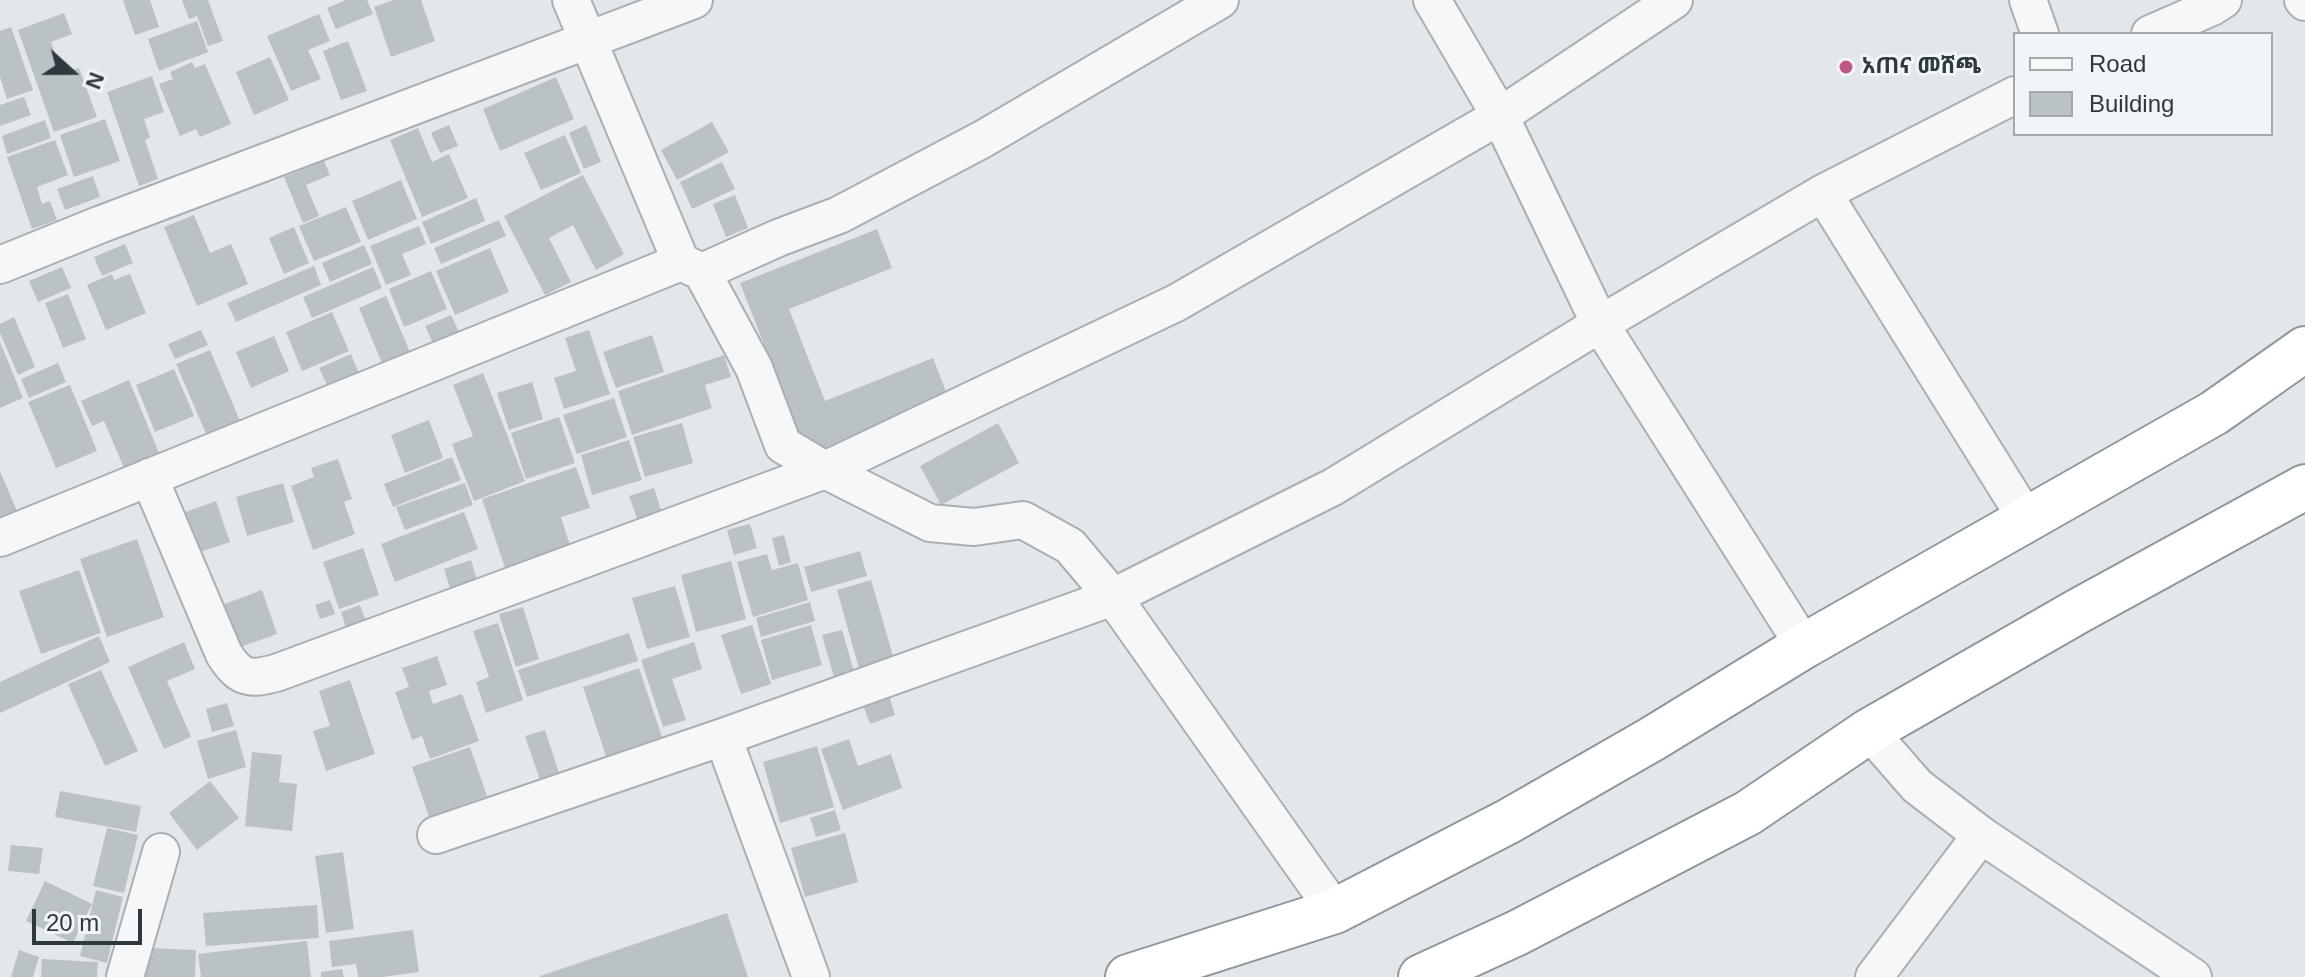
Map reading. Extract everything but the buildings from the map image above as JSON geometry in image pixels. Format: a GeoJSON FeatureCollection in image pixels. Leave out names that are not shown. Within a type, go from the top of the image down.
{"type":"FeatureCollection","features":[{"type":"Feature","properties":{"kind":"highway"},"geometry":{"type":"LineString","coordinates":[[1128,977],[1335,911],[1509,821],[1652,739],[1804,646],[2214,413],[2305,349]]}},
{"type":"Feature","properties":{"kind":"highway"},"geometry":{"type":"LineString","coordinates":[[1421,977],[1517,933],[1748,813],[1869,731],[2080,610],[2305,487]]}},
{"type":"Feature","properties":{"kind":"street"},"geometry":{"type":"LineString","coordinates":[[571,0],[692,267],[754,368],[783,445],[930,523],[974,527],[1023,520],[1070,546],[1113,597],[1335,911]]}},
{"type":"Feature","properties":{"kind":"street"},"geometry":{"type":"LineString","coordinates":[[0,265],[694,0]]}},
{"type":"Feature","properties":{"kind":"street"},"geometry":{"type":"LineString","coordinates":[[0,538],[149,477],[852,208],[983,139],[1220,0]]}},
{"type":"Feature","properties":{"kind":"street"},"geometry":{"type":"LineString","coordinates":[[1432,0],[1500,116],[1600,324],[1804,646]]}},
{"type":"Feature","properties":{"kind":"street"},"geometry":{"type":"LineString","coordinates":[[149,477],[224,654],[234,670],[255,678],[291,667],[825,470],[1176,303],[1500,116],[1674,0]]}},
{"type":"Feature","properties":{"kind":"street"},"geometry":{"type":"LineString","coordinates":[[2028,0],[2039,32]]}},
{"type":"Feature","properties":{"kind":"street"},"geometry":{"type":"LineString","coordinates":[[2155,32],[2223,0]]}},
{"type":"Feature","properties":{"kind":"street"},"geometry":{"type":"LineString","coordinates":[[436,835],[723,737],[1113,597],[1333,487],[1600,324],[1823,193],[2013,96]]}},
{"type":"Feature","properties":{"kind":"street"},"geometry":{"type":"LineString","coordinates":[[1823,193],[2027,520]]}},
{"type":"Feature","properties":{"kind":"street"},"geometry":{"type":"LineString","coordinates":[[1869,731],[1917,786],[1981,835],[2193,977]]}},
{"type":"Feature","properties":{"kind":"street"},"geometry":{"type":"LineString","coordinates":[[723,737],[811,977]]}},
{"type":"Feature","properties":{"kind":"street"},"geometry":{"type":"LineString","coordinates":[[1874,977],[1981,835]]}},
{"type":"Feature","properties":{"kind":"street"},"geometry":{"type":"LineString","coordinates":[[125,977],[161,852]]}},
{"type":"Feature","properties":{"kind":"place","name":"አጠና መሸጫ"},"geometry":{"type":"Point","coordinates":[1846,67]}}]}
